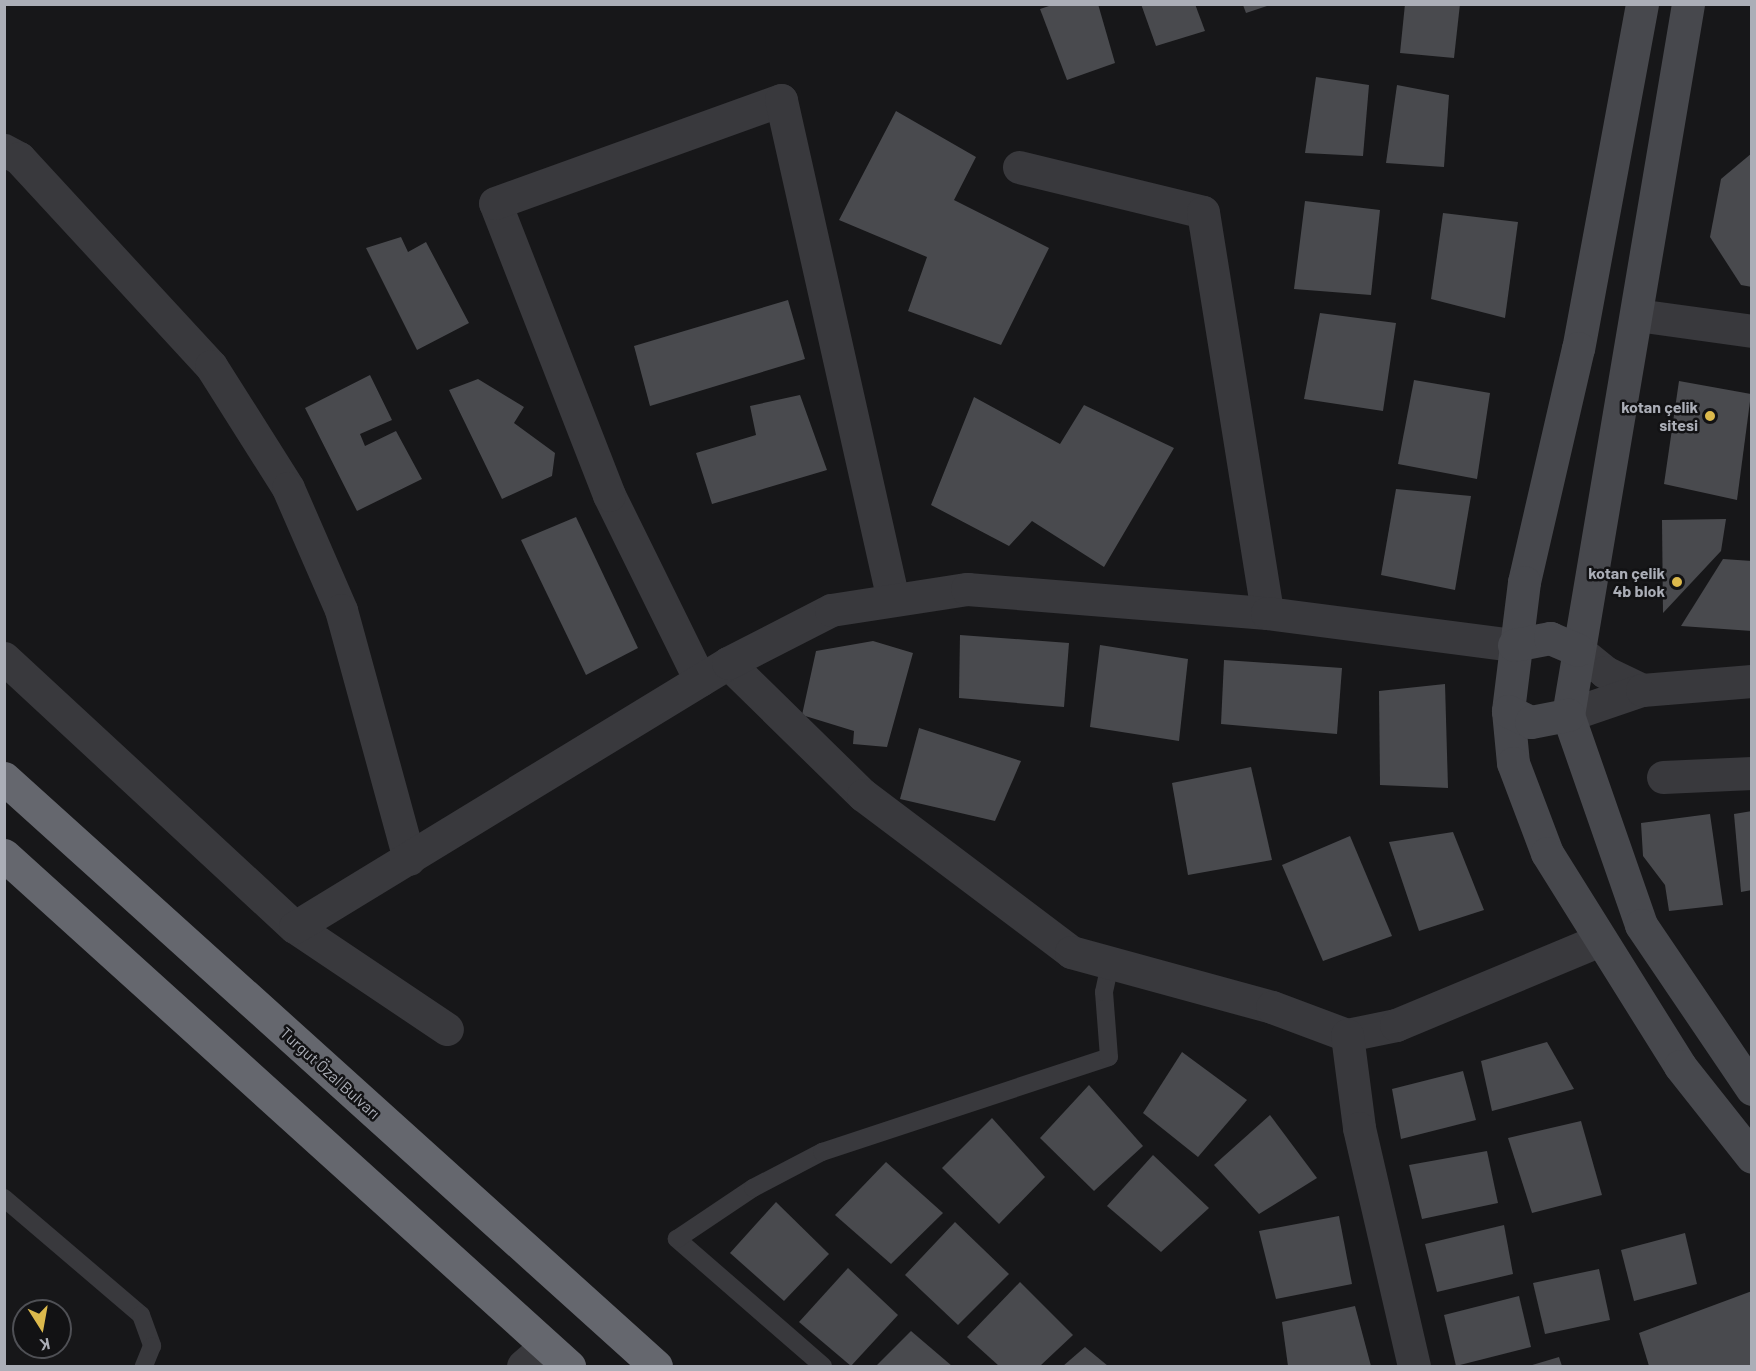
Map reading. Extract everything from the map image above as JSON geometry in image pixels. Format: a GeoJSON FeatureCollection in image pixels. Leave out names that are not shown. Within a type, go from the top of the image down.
{"type":"FeatureCollection","features":[{"type":"Feature","properties":{"kind":"highway","name":"Turgut Özal Bulvarı"},"geometry":{"type":"LineString","coordinates":[[4,778],[656,1366]]}},
{"type":"Feature","properties":{"kind":"highway"},"geometry":{"type":"LineString","coordinates":[[4,855],[546,1360]]}},
{"type":"Feature","properties":{"kind":"main road"},"geometry":{"type":"LineString","coordinates":[[1642,4],[1578,348],[1514,645],[1508,711],[1513,763],[1547,853],[1598,941],[1680,1066],[1752,1157]]}},
{"type":"Feature","properties":{"kind":"main road"},"geometry":{"type":"LineString","coordinates":[[1688,4],[1568,715],[1641,925],[1752,1089]]}},
{"type":"Feature","properties":{"kind":"main road"},"geometry":{"type":"LineString","coordinates":[[1514,645],[1550,638],[1578,650]]}},
{"type":"Feature","properties":{"kind":"main road"},"geometry":{"type":"LineString","coordinates":[[1508,711],[1531,722],[1568,715]]}},
{"type":"Feature","properties":{"kind":"street"},"geometry":{"type":"LineString","coordinates":[[700,680],[609,495],[495,203],[781,100],[893,600]]}},
{"type":"Feature","properties":{"kind":"street"},"geometry":{"type":"LineString","coordinates":[[4,150],[19,158],[211,366],[288,488],[341,610],[409,859]]}},
{"type":"Feature","properties":{"kind":"street"},"geometry":{"type":"LineString","coordinates":[[1019,167],[1203,212],[1267,613]]}},
{"type":"Feature","properties":{"kind":"street"},"geometry":{"type":"LineString","coordinates":[[1637,315],[1752,331]]}},
{"type":"Feature","properties":{"kind":"street"},"geometry":{"type":"LineString","coordinates":[[295,927],[728,663],[831,610],[967,589],[1267,613],[1514,645]]}},
{"type":"Feature","properties":{"kind":"street"},"geometry":{"type":"LineString","coordinates":[[1578,650],[1605,672],[1642,690]]}},
{"type":"Feature","properties":{"kind":"street"},"geometry":{"type":"LineString","coordinates":[[4,658],[295,927],[447,1029]]}},
{"type":"Feature","properties":{"kind":"street"},"geometry":{"type":"LineString","coordinates":[[728,663],[863,795],[1071,952],[1272,1007],[1347,1035],[1396,1025],[1598,941]]}},
{"type":"Feature","properties":{"kind":"street"},"geometry":{"type":"LineString","coordinates":[[1568,715],[1642,690],[1752,681]]}},
{"type":"Feature","properties":{"kind":"street"},"geometry":{"type":"LineString","coordinates":[[1663,777],[1752,773]]}},
{"type":"Feature","properties":{"kind":"street"},"geometry":{"type":"LineString","coordinates":[[1347,1035],[1359,1128],[1414,1366]]}},
{"type":"Feature","properties":{"kind":"lane"},"geometry":{"type":"LineString","coordinates":[[824,1366],[677,1239],[753,1188],[822,1152],[1108,1057],[1104,992],[1110,963]]}},
{"type":"Feature","properties":{"kind":"lane"},"geometry":{"type":"LineString","coordinates":[[4,1198],[141,1315],[152,1346],[144,1366]]}},
{"type":"Feature","properties":{"kind":"building"},"geometry":{"type":"Polygon","coordinates":[[[1055,4],[1098,4],[1115,63],[1067,80],[1040,9],[1055,4]]]}},
{"type":"Feature","properties":{"kind":"building"},"geometry":{"type":"Polygon","coordinates":[[[1141,4],[1195,4],[1205,31],[1156,46],[1141,4]]]}},
{"type":"Feature","properties":{"kind":"building"},"geometry":{"type":"Polygon","coordinates":[[[1405,4],[1460,4],[1454,58],[1400,53],[1405,4]]]}},
{"type":"Feature","properties":{"kind":"building"},"geometry":{"type":"Polygon","coordinates":[[[1243,5],[1270,5],[1246,13],[1243,5]]]}},
{"type":"Feature","properties":{"kind":"building"},"geometry":{"type":"Polygon","coordinates":[[[1316,77],[1369,85],[1363,156],[1305,153],[1316,77]]]}},
{"type":"Feature","properties":{"kind":"building"},"geometry":{"type":"Polygon","coordinates":[[[1397,85],[1449,95],[1444,167],[1386,163],[1397,85]]]}},
{"type":"Feature","properties":{"kind":"building"},"geometry":{"type":"Polygon","coordinates":[[[896,111],[976,157],[954,200],[1049,248],[1001,345],[908,311],[927,257],[839,220],[896,111]]]}},
{"type":"Feature","properties":{"kind":"building"},"geometry":{"type":"Polygon","coordinates":[[[1752,153],[1752,287],[1741,285],[1710,237],[1721,179],[1752,153]]]}},
{"type":"Feature","properties":{"kind":"building"},"geometry":{"type":"Polygon","coordinates":[[[1305,201],[1380,210],[1371,295],[1294,289],[1305,201]]]}},
{"type":"Feature","properties":{"kind":"building"},"geometry":{"type":"Polygon","coordinates":[[[1443,213],[1518,222],[1505,318],[1431,299],[1443,213]]]}},
{"type":"Feature","properties":{"kind":"building"},"geometry":{"type":"Polygon","coordinates":[[[401,237],[408,252],[426,242],[469,323],[417,350],[366,248],[401,237]]]}},
{"type":"Feature","properties":{"kind":"building"},"geometry":{"type":"Polygon","coordinates":[[[788,300],[805,359],[650,406],[634,346],[788,300]]]}},
{"type":"Feature","properties":{"kind":"building"},"geometry":{"type":"Polygon","coordinates":[[[1320,313],[1396,323],[1383,411],[1304,399],[1320,313]]]}},
{"type":"Feature","properties":{"kind":"building"},"geometry":{"type":"Polygon","coordinates":[[[370,375],[392,420],[360,434],[365,446],[396,431],[422,479],[357,511],[305,408],[370,375]]]}},
{"type":"Feature","properties":{"kind":"building"},"geometry":{"type":"Polygon","coordinates":[[[478,379],[524,407],[514,423],[555,453],[552,476],[502,499],[449,390],[478,379]]]}},
{"type":"Feature","properties":{"kind":"building"},"geometry":{"type":"Polygon","coordinates":[[[1414,380],[1490,393],[1477,479],[1398,464],[1414,380]]]}},
{"type":"Feature","properties":{"kind":"building"},"geometry":{"type":"Polygon","coordinates":[[[1679,381],[1751,394],[1737,500],[1664,484],[1679,381]]]}},
{"type":"Feature","properties":{"kind":"building"},"geometry":{"type":"Polygon","coordinates":[[[800,395],[827,470],[712,504],[696,453],[756,435],[750,406],[800,395]]]}},
{"type":"Feature","properties":{"kind":"building"},"geometry":{"type":"Polygon","coordinates":[[[974,397],[1060,444],[1084,405],[1174,448],[1104,567],[1032,521],[1009,546],[931,505],[974,397]]]}},
{"type":"Feature","properties":{"kind":"building"},"geometry":{"type":"Polygon","coordinates":[[[1396,489],[1471,496],[1455,590],[1381,575],[1396,489]]]}},
{"type":"Feature","properties":{"kind":"building"},"geometry":{"type":"Polygon","coordinates":[[[576,517],[638,648],[586,675],[521,540],[576,517]]]}},
{"type":"Feature","properties":{"kind":"building","name":"kotan çelik 4b blok"},"geometry":{"type":"Polygon","coordinates":[[[1726,519],[1721,551],[1663,613],[1662,520],[1726,519]]]}},
{"type":"Feature","properties":{"kind":"building"},"geometry":{"type":"Polygon","coordinates":[[[1723,559],[1752,561],[1752,631],[1681,626],[1723,559]]]}},
{"type":"Feature","properties":{"kind":"building"},"geometry":{"type":"Polygon","coordinates":[[[960,635],[1069,643],[1064,707],[959,698],[960,635]]]}},
{"type":"Feature","properties":{"kind":"building"},"geometry":{"type":"Polygon","coordinates":[[[873,641],[913,653],[887,747],[853,744],[854,731],[802,715],[816,651],[873,641]]]}},
{"type":"Feature","properties":{"kind":"building"},"geometry":{"type":"Polygon","coordinates":[[[1100,645],[1188,659],[1179,741],[1090,727],[1100,645]]]}},
{"type":"Feature","properties":{"kind":"building"},"geometry":{"type":"Polygon","coordinates":[[[1224,660],[1342,668],[1337,734],[1221,724],[1224,660]]]}},
{"type":"Feature","properties":{"kind":"building"},"geometry":{"type":"Polygon","coordinates":[[[1445,684],[1448,788],[1380,785],[1379,691],[1445,684]]]}},
{"type":"Feature","properties":{"kind":"building"},"geometry":{"type":"Polygon","coordinates":[[[919,728],[1021,761],[995,821],[900,799],[919,728]]]}},
{"type":"Feature","properties":{"kind":"building"},"geometry":{"type":"Polygon","coordinates":[[[1251,767],[1272,860],[1188,875],[1172,783],[1251,767]]]}},
{"type":"Feature","properties":{"kind":"building"},"geometry":{"type":"Polygon","coordinates":[[[1752,811],[1752,890],[1741,892],[1734,814],[1752,811]]]}},
{"type":"Feature","properties":{"kind":"building"},"geometry":{"type":"Polygon","coordinates":[[[1710,814],[1723,905],[1669,911],[1665,885],[1643,856],[1641,823],[1710,814]]]}},
{"type":"Feature","properties":{"kind":"building"},"geometry":{"type":"Polygon","coordinates":[[[1453,832],[1484,910],[1419,931],[1389,842],[1453,832]]]}},
{"type":"Feature","properties":{"kind":"building"},"geometry":{"type":"Polygon","coordinates":[[[1350,836],[1392,936],[1323,961],[1282,865],[1350,836]]]}},
{"type":"Feature","properties":{"kind":"building"},"geometry":{"type":"Polygon","coordinates":[[[1547,1042],[1574,1089],[1492,1111],[1481,1061],[1547,1042]]]}},
{"type":"Feature","properties":{"kind":"building"},"geometry":{"type":"Polygon","coordinates":[[[1182,1052],[1247,1100],[1198,1157],[1143,1113],[1182,1052]]]}},
{"type":"Feature","properties":{"kind":"building"},"geometry":{"type":"Polygon","coordinates":[[[1463,1071],[1476,1120],[1401,1139],[1392,1089],[1463,1071]]]}},
{"type":"Feature","properties":{"kind":"building"},"geometry":{"type":"Polygon","coordinates":[[[1089,1085],[1143,1146],[1094,1191],[1040,1138],[1089,1085]]]}},
{"type":"Feature","properties":{"kind":"building"},"geometry":{"type":"Polygon","coordinates":[[[1270,1115],[1317,1178],[1259,1214],[1214,1165],[1270,1115]]]}},
{"type":"Feature","properties":{"kind":"building"},"geometry":{"type":"Polygon","coordinates":[[[992,1118],[1045,1177],[999,1224],[942,1168],[992,1118]]]}},
{"type":"Feature","properties":{"kind":"building"},"geometry":{"type":"Polygon","coordinates":[[[1581,1121],[1602,1195],[1532,1213],[1508,1138],[1581,1121]]]}},
{"type":"Feature","properties":{"kind":"building"},"geometry":{"type":"Polygon","coordinates":[[[1487,1151],[1498,1203],[1422,1219],[1409,1165],[1487,1151]]]}},
{"type":"Feature","properties":{"kind":"building"},"geometry":{"type":"Polygon","coordinates":[[[1153,1155],[1209,1208],[1161,1252],[1107,1206],[1153,1155]]]}},
{"type":"Feature","properties":{"kind":"building"},"geometry":{"type":"Polygon","coordinates":[[[886,1162],[943,1213],[891,1264],[835,1215],[886,1162]]]}},
{"type":"Feature","properties":{"kind":"building"},"geometry":{"type":"Polygon","coordinates":[[[776,1202],[829,1254],[784,1301],[730,1253],[776,1202]]]}},
{"type":"Feature","properties":{"kind":"building"},"geometry":{"type":"Polygon","coordinates":[[[1339,1216],[1352,1284],[1276,1299],[1259,1231],[1339,1216]]]}},
{"type":"Feature","properties":{"kind":"building"},"geometry":{"type":"Polygon","coordinates":[[[955,1222],[1009,1274],[958,1325],[905,1275],[955,1222]]]}},
{"type":"Feature","properties":{"kind":"building"},"geometry":{"type":"Polygon","coordinates":[[[1504,1225],[1513,1274],[1437,1292],[1425,1244],[1504,1225]]]}},
{"type":"Feature","properties":{"kind":"building"},"geometry":{"type":"Polygon","coordinates":[[[1685,1233],[1697,1284],[1634,1301],[1621,1250],[1685,1233]]]}},
{"type":"Feature","properties":{"kind":"building"},"geometry":{"type":"Polygon","coordinates":[[[848,1268],[898,1315],[851,1366],[799,1322],[848,1268]]]}},
{"type":"Feature","properties":{"kind":"building"},"geometry":{"type":"Polygon","coordinates":[[[1599,1269],[1610,1320],[1545,1334],[1533,1283],[1599,1269]]]}},
{"type":"Feature","properties":{"kind":"building"},"geometry":{"type":"Polygon","coordinates":[[[1020,1282],[1073,1335],[1040,1366],[999,1366],[967,1337],[1020,1282]]]}},
{"type":"Feature","properties":{"kind":"building"},"geometry":{"type":"Polygon","coordinates":[[[1752,1291],[1752,1366],[1649,1366],[1639,1333],[1752,1291]]]}},
{"type":"Feature","properties":{"kind":"building"},"geometry":{"type":"Polygon","coordinates":[[[1519,1296],[1531,1347],[1456,1366],[1444,1315],[1519,1296]]]}},
{"type":"Feature","properties":{"kind":"building"},"geometry":{"type":"Polygon","coordinates":[[[1355,1306],[1371,1366],[1288,1366],[1282,1322],[1355,1306]]]}},
{"type":"Feature","properties":{"kind":"building"},"geometry":{"type":"Polygon","coordinates":[[[911,1331],[952,1366],[876,1366],[911,1331]]]}},
{"type":"Feature","properties":{"kind":"building"},"geometry":{"type":"Polygon","coordinates":[[[1085,1347],[1108,1366],[1063,1366],[1085,1347]]]}},
{"type":"Feature","properties":{"kind":"building"},"geometry":{"type":"Polygon","coordinates":[[[1559,1357],[1562,1366],[1529,1366],[1559,1357]]]}},
{"type":"Feature","properties":{"kind":"place","name":"kotan çelik sitesi"},"geometry":{"type":"Point","coordinates":[1710,416]}},
{"type":"Feature","properties":{"kind":"place","name":"kotan çelik 4b blok"},"geometry":{"type":"Point","coordinates":[1677,582]}}]}
